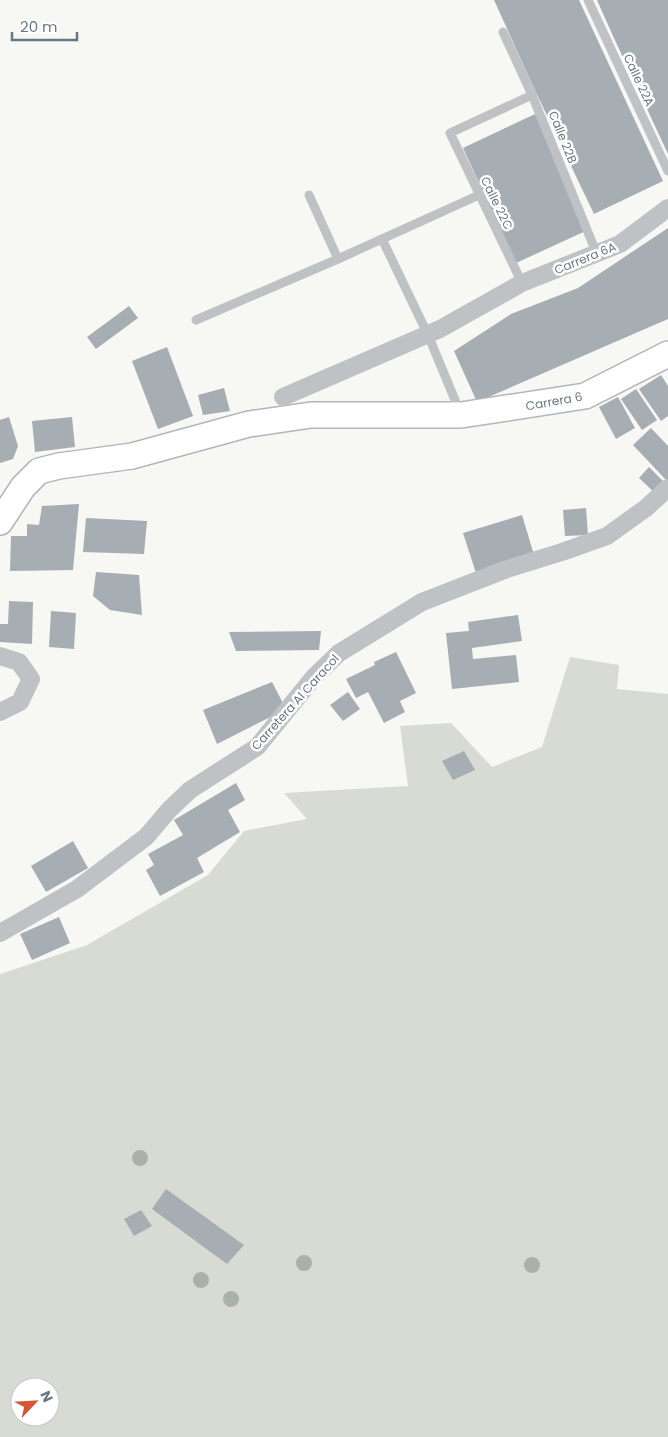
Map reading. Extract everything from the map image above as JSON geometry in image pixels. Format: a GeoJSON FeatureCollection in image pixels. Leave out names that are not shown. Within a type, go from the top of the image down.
{"type":"FeatureCollection","features":[{"type":"Feature","properties":{"kind":"street","name":"Carrera 6A"},"geometry":{"type":"LineString","coordinates":[[283,397],[428,335],[522,284],[596,252],[620,244],[668,208]]}},
{"type":"Feature","properties":{"kind":"street","name":"Carrera 6"},"geometry":{"type":"LineString","coordinates":[[0,522],[23,487],[39,472],[59,466],[132,456],[249,424],[312,415],[462,416],[585,396],[668,354]]}},
{"type":"Feature","properties":{"kind":"street","name":"Carretera Al Caracol"},"geometry":{"type":"LineString","coordinates":[[0,933],[77,889],[146,837],[169,810],[190,790],[257,747],[314,677],[339,653],[422,602],[507,569],[607,536],[646,508],[668,488]]}},
{"type":"Feature","properties":{"kind":"street"},"geometry":{"type":"LineString","coordinates":[[0,656],[19,662],[31,680],[20,702],[0,712]]}},
{"type":"Feature","properties":{"kind":"lane","name":"Calle 22A"},"geometry":{"type":"LineString","coordinates":[[588,0],[668,171]]}},
{"type":"Feature","properties":{"kind":"lane","name":"Calle 22B"},"geometry":{"type":"LineString","coordinates":[[503,32],[532,95],[596,252]]}},
{"type":"Feature","properties":{"kind":"lane","name":"Calle 22C"},"geometry":{"type":"LineString","coordinates":[[522,284],[450,133],[532,95]]}},
{"type":"Feature","properties":{"kind":"lane"},"geometry":{"type":"LineString","coordinates":[[309,195],[338,259]]}},
{"type":"Feature","properties":{"kind":"lane"},"geometry":{"type":"LineString","coordinates":[[196,320],[338,259],[479,195]]}},
{"type":"Feature","properties":{"kind":"lane"},"geometry":{"type":"LineString","coordinates":[[382,238],[428,335],[462,416]]}},
{"type":"Feature","properties":{"kind":"shaded area"},"geometry":{"type":"Polygon","coordinates":[[[570,657],[619,665],[617,689],[668,694],[668,1437],[0,1437],[0,974],[87,945],[208,875],[244,831],[307,819],[284,793],[408,786],[400,726],[451,723],[492,767],[542,747],[570,657]]]}},
{"type":"Feature","properties":{"kind":"building"},"geometry":{"type":"Polygon","coordinates":[[[494,0],[579,0],[663,181],[594,214],[494,0]]]}},
{"type":"Feature","properties":{"kind":"building"},"geometry":{"type":"Polygon","coordinates":[[[597,0],[668,0],[668,154],[613,36],[597,0]]]}},
{"type":"Feature","properties":{"kind":"building"},"geometry":{"type":"Polygon","coordinates":[[[535,114],[590,229],[516,263],[463,148],[535,114]]]}},
{"type":"Feature","properties":{"kind":"building"},"geometry":{"type":"Polygon","coordinates":[[[668,228],[668,319],[477,402],[454,351],[511,314],[578,288],[668,228]]]}},
{"type":"Feature","properties":{"kind":"building"},"geometry":{"type":"Polygon","coordinates":[[[129,306],[138,318],[96,349],[87,337],[129,306]]]}},
{"type":"Feature","properties":{"kind":"building"},"geometry":{"type":"Polygon","coordinates":[[[167,347],[193,416],[158,429],[132,361],[167,347]]]}},
{"type":"Feature","properties":{"kind":"building"},"geometry":{"type":"Polygon","coordinates":[[[661,375],[668,386],[668,416],[661,421],[639,389],[661,375]]]}},
{"type":"Feature","properties":{"kind":"building"},"geometry":{"type":"Polygon","coordinates":[[[224,388],[230,411],[203,415],[198,395],[224,388]]]}},
{"type":"Feature","properties":{"kind":"building"},"geometry":{"type":"Polygon","coordinates":[[[636,389],[657,420],[642,430],[621,399],[636,389]]]}},
{"type":"Feature","properties":{"kind":"building"},"geometry":{"type":"Polygon","coordinates":[[[618,397],[635,428],[616,439],[599,407],[618,397]]]}},
{"type":"Feature","properties":{"kind":"building"},"geometry":{"type":"Polygon","coordinates":[[[9,417],[18,446],[13,459],[0,463],[0,420],[9,417]]]}},
{"type":"Feature","properties":{"kind":"building"},"geometry":{"type":"Polygon","coordinates":[[[72,417],[75,447],[35,452],[32,421],[72,417]]]}},
{"type":"Feature","properties":{"kind":"building"},"geometry":{"type":"Polygon","coordinates":[[[651,428],[668,446],[668,482],[633,445],[651,428]]]}},
{"type":"Feature","properties":{"kind":"building"},"geometry":{"type":"Polygon","coordinates":[[[649,467],[666,484],[656,494],[639,478],[649,467]]]}},
{"type":"Feature","properties":{"kind":"building"},"geometry":{"type":"Polygon","coordinates":[[[79,504],[73,570],[10,571],[11,536],[27,536],[27,524],[39,525],[42,506],[79,504]]]}},
{"type":"Feature","properties":{"kind":"building"},"geometry":{"type":"Polygon","coordinates":[[[586,508],[588,535],[565,536],[563,510],[586,508]]]}},
{"type":"Feature","properties":{"kind":"building"},"geometry":{"type":"Polygon","coordinates":[[[522,515],[534,555],[476,573],[463,533],[522,515]]]}},
{"type":"Feature","properties":{"kind":"building"},"geometry":{"type":"Polygon","coordinates":[[[86,518],[147,521],[144,554],[83,552],[86,518]]]}},
{"type":"Feature","properties":{"kind":"building"},"geometry":{"type":"Polygon","coordinates":[[[96,572],[139,575],[142,615],[110,610],[93,596],[96,572]]]}},
{"type":"Feature","properties":{"kind":"building"},"geometry":{"type":"Polygon","coordinates":[[[9,601],[33,602],[32,644],[0,642],[0,624],[8,624],[9,601]]]}},
{"type":"Feature","properties":{"kind":"building"},"geometry":{"type":"Polygon","coordinates":[[[51,611],[76,613],[74,649],[49,647],[51,611]]]}},
{"type":"Feature","properties":{"kind":"building"},"geometry":{"type":"Polygon","coordinates":[[[518,615],[522,641],[472,648],[473,659],[516,655],[519,682],[452,689],[446,633],[469,631],[468,622],[518,615]]]}},
{"type":"Feature","properties":{"kind":"building"},"geometry":{"type":"Polygon","coordinates":[[[321,631],[319,650],[236,651],[229,632],[321,631]]]}},
{"type":"Feature","properties":{"kind":"building"},"geometry":{"type":"Polygon","coordinates":[[[396,652],[416,693],[400,701],[405,712],[384,723],[368,692],[356,698],[346,679],[375,665],[374,662],[396,652]]]}},
{"type":"Feature","properties":{"kind":"building"},"geometry":{"type":"Polygon","coordinates":[[[272,682],[286,709],[217,744],[203,710],[272,682]]]}},
{"type":"Feature","properties":{"kind":"building"},"geometry":{"type":"Polygon","coordinates":[[[348,692],[360,709],[343,721],[330,705],[348,692]]]}},
{"type":"Feature","properties":{"kind":"building"},"geometry":{"type":"Polygon","coordinates":[[[464,751],[475,770],[453,780],[442,761],[464,751]]]}},
{"type":"Feature","properties":{"kind":"building"},"geometry":{"type":"Polygon","coordinates":[[[236,783],[245,800],[228,810],[240,832],[197,858],[204,872],[160,896],[146,870],[154,865],[148,854],[183,835],[174,820],[236,783]]]}},
{"type":"Feature","properties":{"kind":"building"},"geometry":{"type":"Polygon","coordinates":[[[73,841],[88,868],[46,892],[31,866],[73,841]]]}},
{"type":"Feature","properties":{"kind":"building"},"geometry":{"type":"Polygon","coordinates":[[[59,917],[70,943],[32,960],[20,934],[59,917]]]}},
{"type":"Feature","properties":{"kind":"building"},"geometry":{"type":"Polygon","coordinates":[[[166,1189],[244,1245],[227,1264],[152,1209],[166,1189]]]}},
{"type":"Feature","properties":{"kind":"building"},"geometry":{"type":"Polygon","coordinates":[[[141,1210],[152,1226],[134,1236],[124,1219],[141,1210]]]}}]}
